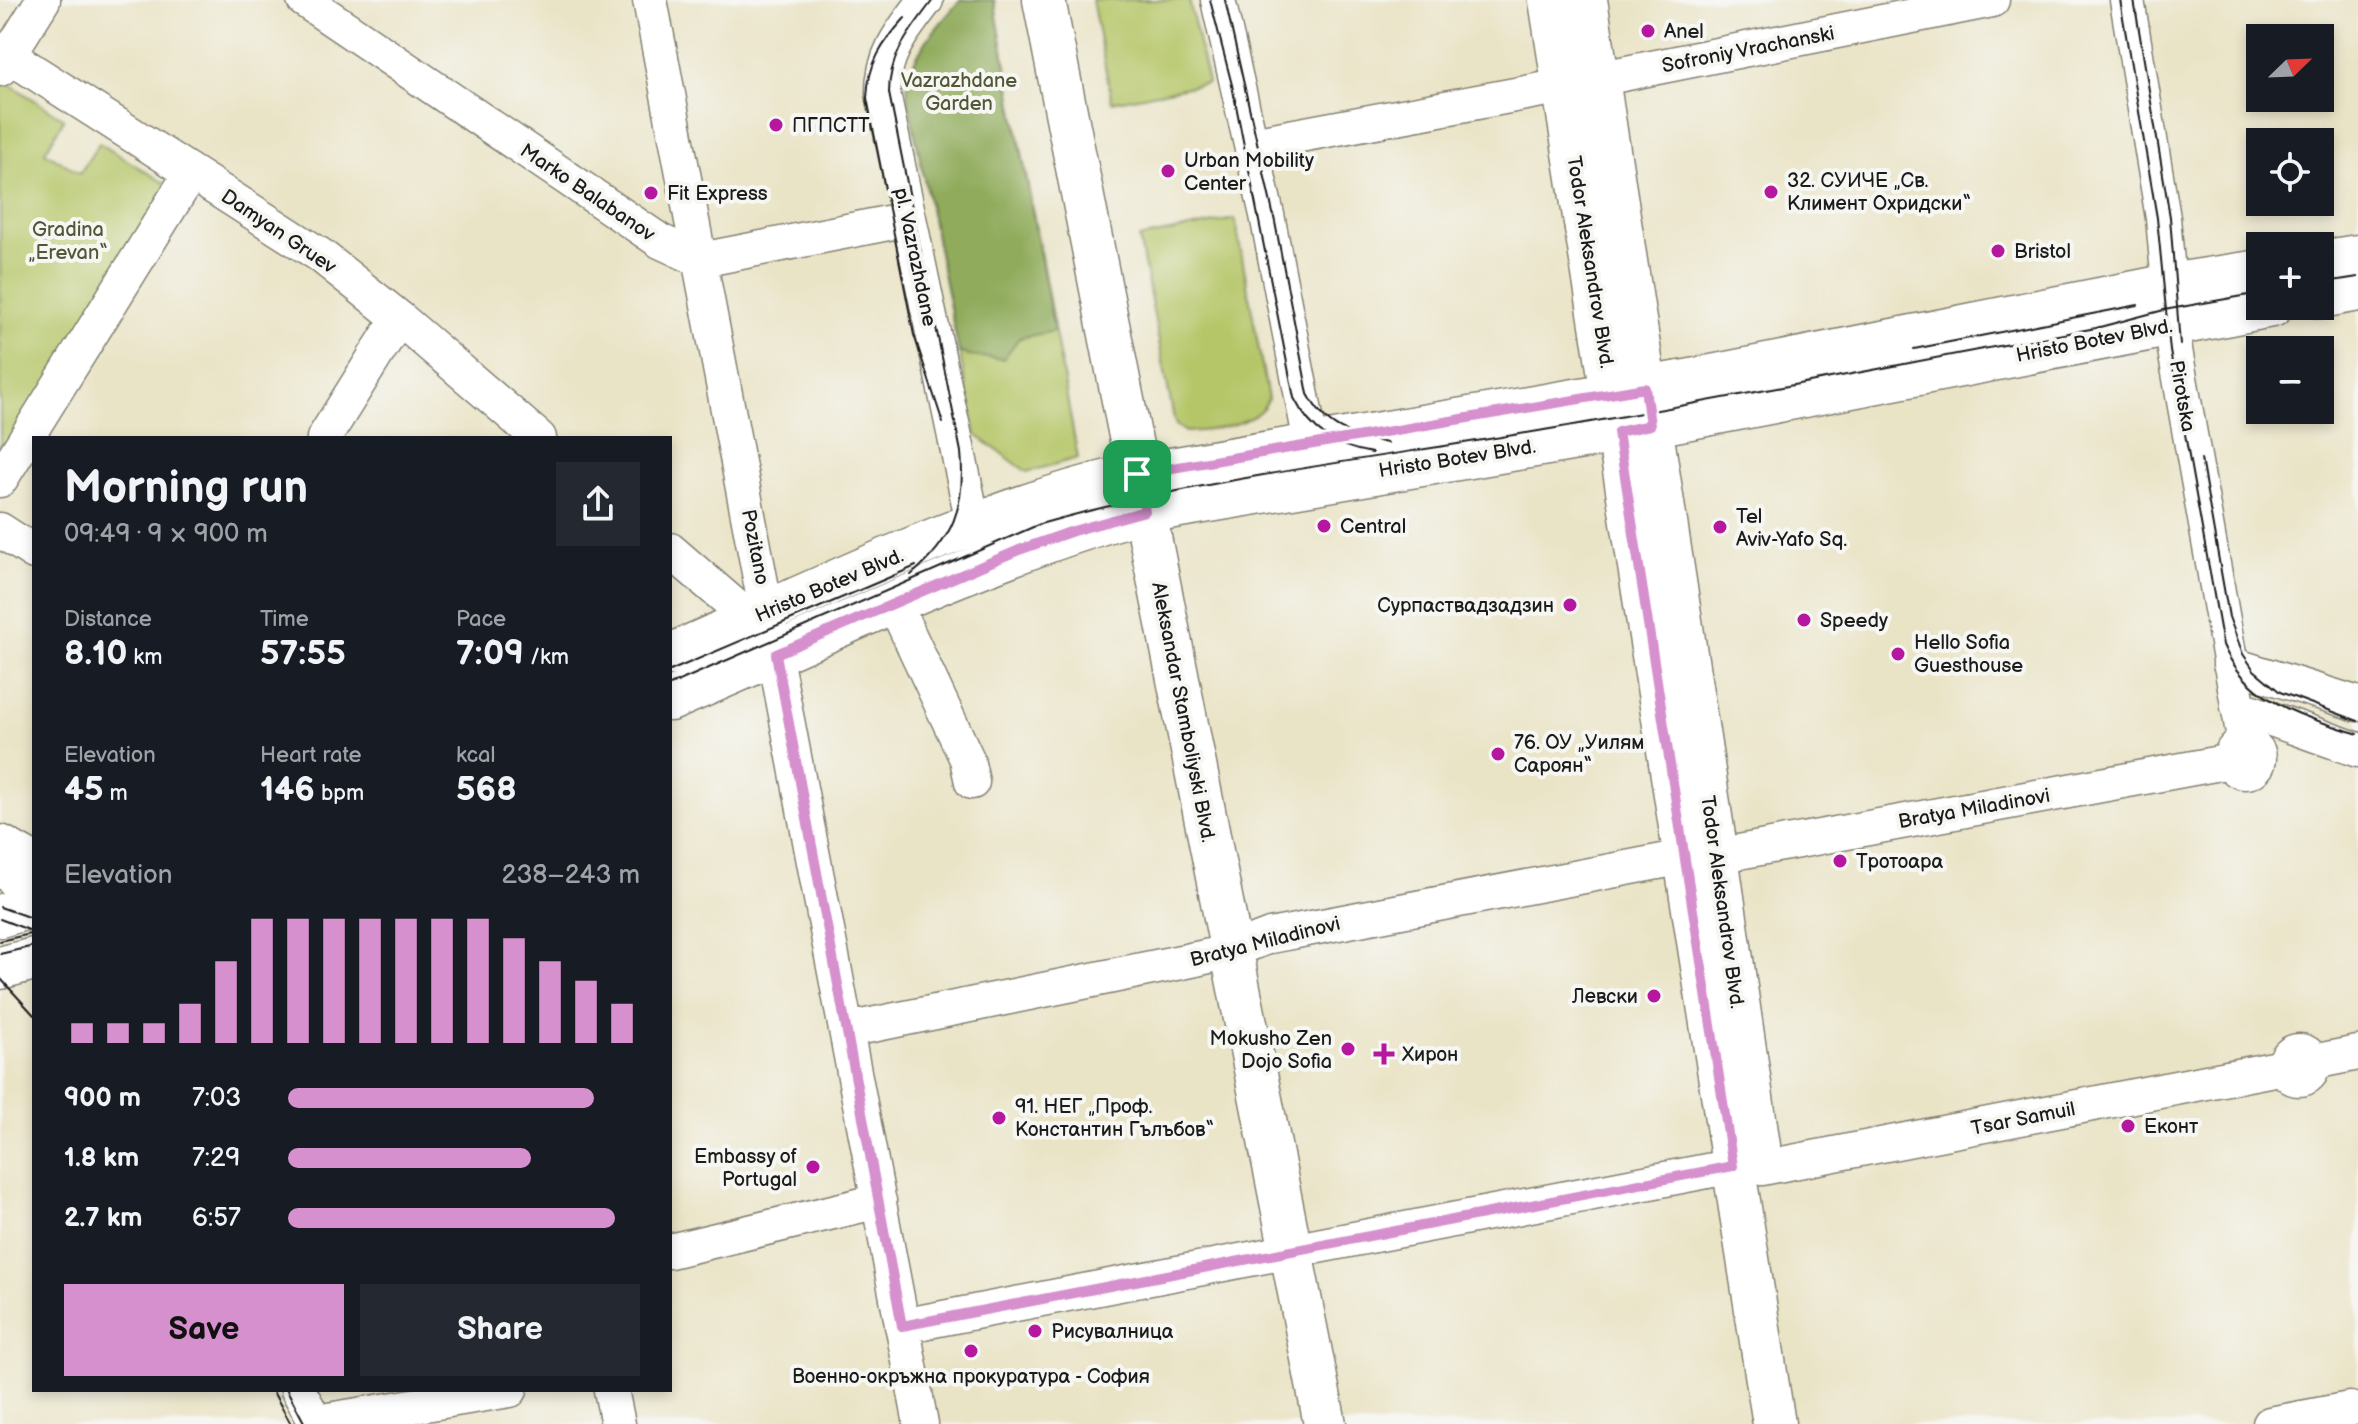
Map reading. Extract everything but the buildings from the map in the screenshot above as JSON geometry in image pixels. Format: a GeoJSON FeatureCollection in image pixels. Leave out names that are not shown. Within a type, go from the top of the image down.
{"type":"FeatureCollection","features":[{"type":"Feature","properties":{"kind":"main road","name":"Aleksandar Stamboliyski Blvd."},"geometry":{"type":"LineString","coordinates":[[1044,0],[1325,1424]]}},
{"type":"Feature","properties":{"kind":"main road","name":"Todor Aleksandrov Blvd."},"geometry":{"type":"LineString","coordinates":[[1550,0],[1580,82],[1748,1167],[1774,1424]]}},
{"type":"Feature","properties":{"kind":"main road","name":"Todor Aleksandrov Blvd."},"geometry":{"type":"LineString","coordinates":[[1580,82],[1586,0]]}},
{"type":"Feature","properties":{"kind":"main road"},"geometry":{"type":"LineString","coordinates":[[2334,260],[2358,256]]}},
{"type":"Feature","properties":{"kind":"main road","name":"Hristo Botev Blvd."},"geometry":{"type":"LineString","coordinates":[[672,654],[973,523],[1048,497],[1141,493],[1631,410],[2170,305],[2246,276]]}},
{"type":"Feature","properties":{"kind":"main road"},"geometry":{"type":"LineString","coordinates":[[2334,294],[2358,290]]}},
{"type":"Feature","properties":{"kind":"main road","name":"Hristo Botev Blvd."},"geometry":{"type":"LineString","coordinates":[[2170,305],[2246,306]]}},
{"type":"Feature","properties":{"kind":"main road","name":"Hristo Botev Blvd."},"geometry":{"type":"LineString","coordinates":[[672,699],[1019,550],[1073,531],[1141,493]]}},
{"type":"Feature","properties":{"kind":"main road"},"geometry":{"type":"LineString","coordinates":[[0,846],[32,864]]}},
{"type":"Feature","properties":{"kind":"main road"},"geometry":{"type":"LineString","coordinates":[[0,967],[32,959]]}},
{"type":"Feature","properties":{"kind":"main road","name":"Todor Aleksandrov Blvd."},"geometry":{"type":"LineString","coordinates":[[1748,1167],[1803,1424]]}},
{"type":"Feature","properties":{"kind":"street"},"geometry":{"type":"LineString","coordinates":[[3,58],[43,0]]}},
{"type":"Feature","properties":{"kind":"street","name":"Marko Balabanov"},"geometry":{"type":"LineString","coordinates":[[304,0],[660,241],[701,260]]}},
{"type":"Feature","properties":{"kind":"street","name":"Pozitano"},"geometry":{"type":"LineString","coordinates":[[650,0],[701,260],[759,615],[776,654],[921,1424]]}},
{"type":"Feature","properties":{"kind":"street","name":"pl. Vazrazhdane"},"geometry":{"type":"LineString","coordinates":[[926,0],[897,38],[887,58],[883,94],[973,523]]}},
{"type":"Feature","properties":{"kind":"street"},"geometry":{"type":"LineString","coordinates":[[1218,0],[1252,144],[1314,463]]}},
{"type":"Feature","properties":{"kind":"street","name":"Sofroniy Vrachanski"},"geometry":{"type":"LineString","coordinates":[[1252,144],[1992,0]]}},
{"type":"Feature","properties":{"kind":"street","name":"Pirotska"},"geometry":{"type":"LineString","coordinates":[[2127,0],[2163,218],[2170,305],[2238,707],[2238,752]]}},
{"type":"Feature","properties":{"kind":"street","name":"Damyan Gruev"},"geometry":{"type":"LineString","coordinates":[[3,58],[320,255],[537,436]]}},
{"type":"Feature","properties":{"kind":"street"},"geometry":{"type":"LineString","coordinates":[[0,480],[191,173]]}},
{"type":"Feature","properties":{"kind":"street"},"geometry":{"type":"LineString","coordinates":[[701,260],[908,219]]}},
{"type":"Feature","properties":{"kind":"street"},"geometry":{"type":"LineString","coordinates":[[325,436],[399,318]]}},
{"type":"Feature","properties":{"kind":"street"},"geometry":{"type":"LineString","coordinates":[[0,530],[32,551]]}},
{"type":"Feature","properties":{"kind":"street"},"geometry":{"type":"LineString","coordinates":[[672,551],[759,615]]}},
{"type":"Feature","properties":{"kind":"street"},"geometry":{"type":"LineString","coordinates":[[894,603],[967,759],[972,782]]}},
{"type":"Feature","properties":{"kind":"street"},"geometry":{"type":"LineString","coordinates":[[2230,664],[2358,704]]}},
{"type":"Feature","properties":{"kind":"street"},"geometry":{"type":"LineString","coordinates":[[2238,707],[2358,750]]}},
{"type":"Feature","properties":{"kind":"street","name":"Bratya Miladinovi"},"geometry":{"type":"LineString","coordinates":[[847,1030],[1231,951],[1270,936],[2238,752]]}},
{"type":"Feature","properties":{"kind":"street"},"geometry":{"type":"LineString","coordinates":[[0,859],[25,910]]}},
{"type":"Feature","properties":{"kind":"street","name":"Tsar Samuil"},"geometry":{"type":"LineString","coordinates":[[902,1326],[2358,1053]]}},
{"type":"Feature","properties":{"kind":"street"},"geometry":{"type":"LineString","coordinates":[[672,1251],[879,1201]]}},
{"type":"Feature","properties":{"kind":"street"},"geometry":{"type":"LineString","coordinates":[[299,1392],[316,1423],[498,1392]]}},
{"type":"Feature","properties":{"kind":"street"},"geometry":{"type":"LineString","coordinates":[[611,1392],[618,1424]]}},
{"type":"Feature","properties":{"kind":"street"},"geometry":{"type":"LineString","coordinates":[[2270,1424],[2355,1408]]}},
{"type":"Feature","properties":{"kind":"green space","name":"Vazrazhdane Garden"},"geometry":{"type":"Polygon","coordinates":[[[960,0],[994,0],[1078,458],[1027,472],[976,435],[907,94],[908,80],[918,55],[960,0]]]}},
{"type":"Feature","properties":{"kind":"green space","name":"Vazrazhdane Garden"},"geometry":{"type":"Polygon","coordinates":[[[960,0],[994,0],[1054,331],[1019,338],[1003,359],[959,352],[907,94],[908,80],[918,55],[960,0]]]}},
{"type":"Feature","properties":{"kind":"green space"},"geometry":{"type":"Polygon","coordinates":[[[1092,0],[1189,0],[1208,83],[1112,102],[1092,0]]]}},
{"type":"Feature","properties":{"kind":"green space","name":"Gradina „Erevan“"},"geometry":{"type":"Polygon","coordinates":[[[0,78],[64,119],[45,152],[80,173],[99,143],[179,192],[0,480],[0,78]]]}},
{"type":"Feature","properties":{"kind":"green space"},"geometry":{"type":"Polygon","coordinates":[[[1235,219],[1268,399],[1263,408],[1244,421],[1220,428],[1186,432],[1176,425],[1174,419],[1139,238],[1235,219]]]}},
{"type":"Feature","properties":{"kind":"tram line"},"geometry":{"type":"LineString","coordinates":[[911,575],[937,549],[954,521],[962,471],[961,452],[889,93],[897,54],[933,0]]}},
{"type":"Feature","properties":{"kind":"tram line"},"geometry":{"type":"LineString","coordinates":[[1210,0],[1232,85],[1294,398],[1316,429],[1347,447],[1372,453]]}},
{"type":"Feature","properties":{"kind":"tram line"},"geometry":{"type":"LineString","coordinates":[[1225,0],[1275,222],[1308,394],[1323,415],[1340,429],[1387,443]]}},
{"type":"Feature","properties":{"kind":"tram line"},"geometry":{"type":"LineString","coordinates":[[2120,0],[2157,218],[2170,351],[2223,645],[2234,665],[2262,694],[2317,721],[2358,734]]}},
{"type":"Feature","properties":{"kind":"tram line"},"geometry":{"type":"LineString","coordinates":[[2134,0],[2170,217],[2180,345]]}},
{"type":"Feature","properties":{"kind":"tram line"},"geometry":{"type":"LineString","coordinates":[[905,18],[873,64],[867,98],[914,335],[943,423]]}},
{"type":"Feature","properties":{"kind":"tram line"},"geometry":{"type":"LineString","coordinates":[[2334,281],[2358,277]]}},
{"type":"Feature","properties":{"kind":"tram line"},"geometry":{"type":"LineString","coordinates":[[672,684],[1040,524],[1104,507],[1232,480],[1556,428],[1759,391],[2096,328],[2164,310],[2246,295]]}},
{"type":"Feature","properties":{"kind":"tram line"},"geometry":{"type":"LineString","coordinates":[[1914,349],[2138,305]]}},
{"type":"Feature","properties":{"kind":"tram line"},"geometry":{"type":"LineString","coordinates":[[2201,459],[2229,617],[2243,654],[2254,670],[2280,692],[2358,721]]}},
{"type":"Feature","properties":{"kind":"tram line"},"geometry":{"type":"LineString","coordinates":[[672,670],[916,566]]}},
{"type":"Feature","properties":{"kind":"tram line"},"geometry":{"type":"LineString","coordinates":[[0,907],[32,918]]}},
{"type":"Feature","properties":{"kind":"tram line"},"geometry":{"type":"LineString","coordinates":[[0,919],[32,931]]}},
{"type":"Feature","properties":{"kind":"tram line"},"geometry":{"type":"LineString","coordinates":[[0,941],[32,933]]}},
{"type":"Feature","properties":{"kind":"tram line"},"geometry":{"type":"LineString","coordinates":[[0,954],[32,946]]}},
{"type":"Feature","properties":{"kind":"tram line"},"geometry":{"type":"LineString","coordinates":[[0,978],[32,1013]]}},
{"type":"Feature","properties":{"kind":"tram line"},"geometry":{"type":"LineString","coordinates":[[273,1392],[291,1424]]}},
{"type":"Feature","properties":{"kind":"tram line"},"geometry":{"type":"LineString","coordinates":[[288,1392],[305,1424]]}},
{"type":"Feature","properties":{"kind":"place","name":"Anel"},"geometry":{"type":"Point","coordinates":[1648,31]}},
{"type":"Feature","properties":{"kind":"place","name":"ПГПСТТ"},"geometry":{"type":"Point","coordinates":[776,125]}},
{"type":"Feature","properties":{"kind":"place","name":"Urban Mobility Center"},"geometry":{"type":"Point","coordinates":[1168,171]}},
{"type":"Feature","properties":{"kind":"place","name":"32. СУИЧЕ „Св. Климент Охридски“"},"geometry":{"type":"Point","coordinates":[1771,192]}},
{"type":"Feature","properties":{"kind":"place","name":"Fit Express"},"geometry":{"type":"Point","coordinates":[651,193]}},
{"type":"Feature","properties":{"kind":"place","name":"Bristol"},"geometry":{"type":"Point","coordinates":[1998,251]}},
{"type":"Feature","properties":{"kind":"place","name":"Central"},"geometry":{"type":"Point","coordinates":[1324,526]}},
{"type":"Feature","properties":{"kind":"place","name":"Tel Aviv-Yafo Sq."},"geometry":{"type":"Point","coordinates":[1720,527]}},
{"type":"Feature","properties":{"kind":"place","name":"Сурпаствадзадзин"},"geometry":{"type":"Point","coordinates":[1570,605]}},
{"type":"Feature","properties":{"kind":"place","name":"Speedy"},"geometry":{"type":"Point","coordinates":[1804,620]}},
{"type":"Feature","properties":{"kind":"place","name":"Hello Sofia Guesthouse"},"geometry":{"type":"Point","coordinates":[1898,654]}},
{"type":"Feature","properties":{"kind":"place","name":"76. ОУ „Уилям Сароян“"},"geometry":{"type":"Point","coordinates":[1498,754]}},
{"type":"Feature","properties":{"kind":"place","name":"Тротоара"},"geometry":{"type":"Point","coordinates":[1840,861]}},
{"type":"Feature","properties":{"kind":"place","name":"Левски"},"geometry":{"type":"Point","coordinates":[1654,996]}},
{"type":"Feature","properties":{"kind":"place","name":"Mokusho Zen Dojo Sofia"},"geometry":{"type":"Point","coordinates":[1348,1049]}},
{"type":"Feature","properties":{"kind":"place","name":"Хирон"},"geometry":{"type":"Point","coordinates":[1384,1054]}},
{"type":"Feature","properties":{"kind":"place","name":"91. НЕГ „Проф. Константин Гълъбов“"},"geometry":{"type":"Point","coordinates":[999,1118]}},
{"type":"Feature","properties":{"kind":"place","name":"Еконт"},"geometry":{"type":"Point","coordinates":[2128,1126]}},
{"type":"Feature","properties":{"kind":"place","name":"Embassy of Portugal"},"geometry":{"type":"Point","coordinates":[813,1167]}},
{"type":"Feature","properties":{"kind":"place","name":"Рисувалница"},"geometry":{"type":"Point","coordinates":[1035,1331]}},
{"type":"Feature","properties":{"kind":"place","name":"Военно-окръжна прокуратура - София"},"geometry":{"type":"Point","coordinates":[971,1351]}},
{"type":"Feature","properties":{"kind":"route"},"geometry":{"type":"LineString","coordinates":[[1645,388],[1650,425],[1618,432],[1733,1166],[902,1326],[776,654],[980,565],[1073,531],[1145,511],[1137,474],[1645,388]]}}]}
